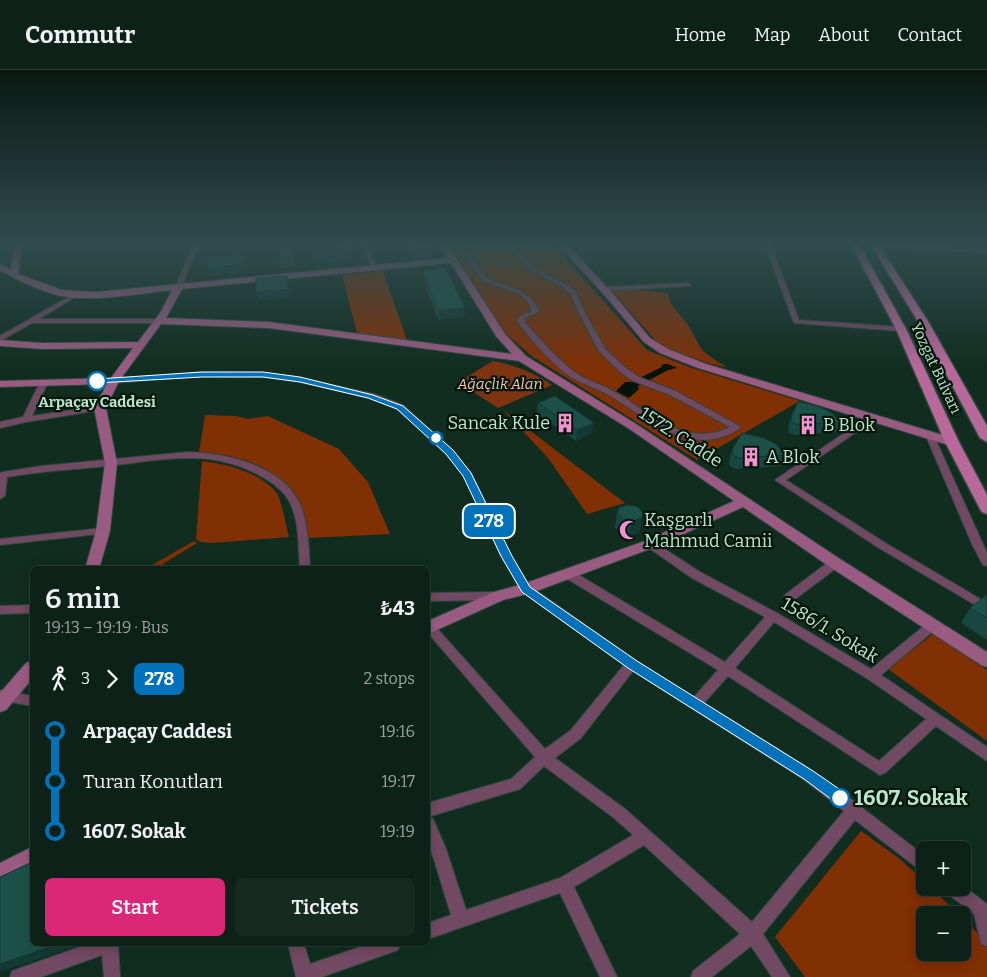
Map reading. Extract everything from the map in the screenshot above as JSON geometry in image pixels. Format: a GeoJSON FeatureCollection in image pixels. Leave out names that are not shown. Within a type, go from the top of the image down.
{"type":"FeatureCollection","features":[{"type":"Feature","properties":{"kind":"main road","name":"Yozgat Bulvarı"},"geometry":{"type":"LineString","coordinates":[[877,284],[901,328],[952,442],[987,508]]}},
{"type":"Feature","properties":{"kind":"main road","name":"Yozgat Bulvarı"},"geometry":{"type":"LineString","coordinates":[[900,284],[924,323],[985,433]]}},
{"type":"Feature","properties":{"kind":"street"},"geometry":{"type":"LineString","coordinates":[[39,284],[60,293],[75,296],[214,284]]}},
{"type":"Feature","properties":{"kind":"street"},"geometry":{"type":"LineString","coordinates":[[93,566],[103,531],[111,463],[100,408],[114,381],[159,321],[180,284]]}},
{"type":"Feature","properties":{"kind":"street","name":"1572. Cadde"},"geometry":{"type":"LineString","coordinates":[[468,284],[501,336],[522,358],[746,501],[835,563],[987,660]]}},
{"type":"Feature","properties":{"kind":"street"},"geometry":{"type":"LineString","coordinates":[[499,284],[518,291],[528,298],[534,306],[535,312],[522,317],[520,321],[576,377],[610,392],[676,433],[714,437],[738,427],[673,392],[636,379],[603,351],[581,311],[574,293],[562,284]]}},
{"type":"Feature","properties":{"kind":"street"},"geometry":{"type":"LineString","coordinates":[[600,284],[648,340],[664,352],[702,366],[952,442]]}},
{"type":"Feature","properties":{"kind":"street"},"geometry":{"type":"LineString","coordinates":[[782,284],[796,322],[901,328]]}},
{"type":"Feature","properties":{"kind":"street"},"geometry":{"type":"LineString","coordinates":[[604,289],[688,285]]}},
{"type":"Feature","properties":{"kind":"street"},"geometry":{"type":"LineString","coordinates":[[0,339],[75,296]]}},
{"type":"Feature","properties":{"kind":"street"},"geometry":{"type":"LineString","coordinates":[[30,322],[159,321],[269,325],[522,358]]}},
{"type":"Feature","properties":{"kind":"street"},"geometry":{"type":"LineString","coordinates":[[0,343],[51,346],[142,345]]}},
{"type":"Feature","properties":{"kind":"street"},"geometry":{"type":"LineString","coordinates":[[0,384],[114,381],[202,374],[263,375],[300,380],[371,396],[400,407],[450,452],[468,475],[506,556],[526,590],[632,664],[808,775],[855,809],[916,858]]}},
{"type":"Feature","properties":{"kind":"street"},"geometry":{"type":"LineString","coordinates":[[26,418],[44,382]]}},
{"type":"Feature","properties":{"kind":"street"},"geometry":{"type":"LineString","coordinates":[[0,425],[26,418],[100,408]]}},
{"type":"Feature","properties":{"kind":"street"},"geometry":{"type":"LineString","coordinates":[[871,418],[780,480],[883,546],[987,608]]}},
{"type":"Feature","properties":{"kind":"street"},"geometry":{"type":"LineString","coordinates":[[930,436],[977,544],[987,562]]}},
{"type":"Feature","properties":{"kind":"street"},"geometry":{"type":"LineString","coordinates":[[0,496],[2,476],[144,458],[191,454],[220,456],[252,466],[281,484],[291,496],[302,537],[305,566]]}},
{"type":"Feature","properties":{"kind":"street"},"geometry":{"type":"LineString","coordinates":[[430,597],[499,596],[526,590],[650,544],[746,501]]}},
{"type":"Feature","properties":{"kind":"street"},"geometry":{"type":"LineString","coordinates":[[0,542],[103,531]]}},
{"type":"Feature","properties":{"kind":"street","name":"1586/1. Sokak"},"geometry":{"type":"LineString","coordinates":[[650,544],[696,575],[773,616],[872,675],[987,755]]}},
{"type":"Feature","properties":{"kind":"street"},"geometry":{"type":"LineString","coordinates":[[790,597],[835,563]]}},
{"type":"Feature","properties":{"kind":"street"},"geometry":{"type":"LineString","coordinates":[[568,574],[727,669],[880,769],[936,718]]}},
{"type":"Feature","properties":{"kind":"street"},"geometry":{"type":"LineString","coordinates":[[430,627],[499,596]]}},
{"type":"Feature","properties":{"kind":"street"},"geometry":{"type":"LineString","coordinates":[[0,610],[30,609]]}},
{"type":"Feature","properties":{"kind":"street"},"geometry":{"type":"LineString","coordinates":[[695,705],[773,616]]}},
{"type":"Feature","properties":{"kind":"street"},"geometry":{"type":"LineString","coordinates":[[872,675],[933,625]]}},
{"type":"Feature","properties":{"kind":"street"},"geometry":{"type":"LineString","coordinates":[[430,630],[544,758],[619,813],[753,934],[782,977]]}},
{"type":"Feature","properties":{"kind":"street"},"geometry":{"type":"LineString","coordinates":[[430,809],[515,784],[544,758],[576,734],[632,664]]}},
{"type":"Feature","properties":{"kind":"street"},"geometry":{"type":"LineString","coordinates":[[3,698],[30,670]]}},
{"type":"Feature","properties":{"kind":"street"},"geometry":{"type":"LineString","coordinates":[[3,698],[30,701]]}},
{"type":"Feature","properties":{"kind":"street"},"geometry":{"type":"LineString","coordinates":[[699,977],[753,934],[855,809]]}},
{"type":"Feature","properties":{"kind":"street"},"geometry":{"type":"LineString","coordinates":[[430,829],[439,849],[461,920]]}},
{"type":"Feature","properties":{"kind":"street"},"geometry":{"type":"LineString","coordinates":[[430,930],[564,884],[646,836]]}},
{"type":"Feature","properties":{"kind":"street"},"geometry":{"type":"LineString","coordinates":[[0,874],[30,858]]}},
{"type":"Feature","properties":{"kind":"street"},"geometry":{"type":"LineString","coordinates":[[564,884],[608,977]]}},
{"type":"Feature","properties":{"kind":"street"},"geometry":{"type":"LineString","coordinates":[[963,896],[984,914],[987,938]]}},
{"type":"Feature","properties":{"kind":"street"},"geometry":{"type":"LineString","coordinates":[[18,977],[104,946]]}},
{"type":"Feature","properties":{"kind":"street"},"geometry":{"type":"LineString","coordinates":[[110,946],[112,977]]}},
{"type":"Feature","properties":{"kind":"street"},"geometry":{"type":"LineString","coordinates":[[297,946],[305,976],[387,946]]}},
{"type":"Feature","properties":{"kind":"shaded area"},"geometry":{"type":"Polygon","coordinates":[[[344,284],[388,284],[407,340],[357,333],[344,284]]]}},
{"type":"Feature","properties":{"kind":"shaded area"},"geometry":{"type":"Polygon","coordinates":[[[475,284],[589,284],[647,350],[689,367],[800,401],[697,460],[533,357],[505,333],[475,284]]]}},
{"type":"Feature","properties":{"kind":"shaded area"},"geometry":{"type":"Polygon","coordinates":[[[630,289],[668,293],[671,304],[688,325],[702,350],[727,367],[711,364],[668,349],[656,341],[612,291],[630,289]]]}},
{"type":"Feature","properties":{"kind":"shaded area"},"geometry":{"type":"Polygon","coordinates":[[[664,364],[677,368],[668,370],[638,386],[639,389],[629,398],[616,391],[625,382],[631,382],[662,367],[664,364]]]}},
{"type":"Feature","properties":{"kind":"shaded area","name":"Ağaçlık Alan"},"geometry":{"type":"Polygon","coordinates":[[[503,410],[625,503],[587,514],[548,458],[503,410]]]}},
{"type":"Feature","properties":{"kind":"shaded area"},"geometry":{"type":"Polygon","coordinates":[[[205,415],[236,416],[248,419],[268,416],[339,449],[368,482],[390,534],[308,538],[303,512],[286,484],[274,474],[231,456],[199,452],[205,415]]]}},
{"type":"Feature","properties":{"kind":"shaded area"},"geometry":{"type":"Polygon","coordinates":[[[202,461],[242,470],[269,485],[276,492],[280,501],[289,537],[212,543],[201,542],[196,539],[202,461]]]}},
{"type":"Feature","properties":{"kind":"shaded area"},"geometry":{"type":"Polygon","coordinates":[[[194,541],[197,543],[160,566],[146,566],[152,565],[194,541]]]}},
{"type":"Feature","properties":{"kind":"shaded area"},"geometry":{"type":"Polygon","coordinates":[[[933,634],[987,670],[987,741],[888,669],[933,634]]]}},
{"type":"Feature","properties":{"kind":"shaded area"},"geometry":{"type":"Polygon","coordinates":[[[861,831],[900,859],[916,874],[916,896],[940,896],[950,906],[916,906],[916,961],[971,961],[971,926],[987,943],[987,977],[805,977],[775,937],[861,831]]]}},
{"type":"Feature","properties":{"kind":"green space","name":"Ağaçlık Alan"},"geometry":{"type":"Polygon","coordinates":[[[493,361],[524,370],[552,385],[498,408],[458,382],[493,361]]]}},
{"type":"Feature","properties":{"kind":"building"},"geometry":{"type":"Polygon","coordinates":[[[256,284],[288,284],[288,289],[256,292],[256,284]]]}},
{"type":"Feature","properties":{"kind":"building"},"geometry":{"type":"Polygon","coordinates":[[[428,284],[453,284],[465,308],[439,310],[428,284]]]}},
{"type":"Feature","properties":{"kind":"building"},"geometry":{"type":"Polygon","coordinates":[[[555,396],[594,423],[577,430],[538,403],[555,396]]]}},
{"type":"Feature","properties":{"kind":"building"},"geometry":{"type":"Polygon","coordinates":[[[798,402],[820,407],[832,413],[840,422],[798,425],[792,422],[791,417],[798,402]]]}},
{"type":"Feature","properties":{"kind":"building"},"geometry":{"type":"Polygon","coordinates":[[[742,433],[764,438],[777,445],[784,455],[739,458],[733,455],[732,450],[742,433]]]}},
{"type":"Feature","properties":{"kind":"building"},"geometry":{"type":"Polygon","coordinates":[[[629,505],[638,507],[643,513],[641,518],[632,521],[622,518],[617,512],[620,507],[629,505]]]}},
{"type":"Feature","properties":{"kind":"building"},"geometry":{"type":"Polygon","coordinates":[[[987,596],[987,618],[970,608],[987,596]]]}},
{"type":"Feature","properties":{"kind":"building"},"geometry":{"type":"Polygon","coordinates":[[[30,863],[30,946],[52,946],[0,964],[0,877],[30,863]]]}},
{"type":"Feature","properties":{"kind":"bus line","name":"278"},"geometry":{"type":"LineString","coordinates":[[97,381],[202,374],[263,375],[300,380],[371,396],[400,407],[450,452],[468,475],[506,556],[526,590],[632,664],[808,775],[840,798]]}},
{"type":"Feature","properties":{"kind":"place","name":"Arpaçay Caddesi"},"geometry":{"type":"Point","coordinates":[97,381]}},
{"type":"Feature","properties":{"kind":"place","name":"Sancak Kule"},"geometry":{"type":"Point","coordinates":[565,423]}},
{"type":"Feature","properties":{"kind":"place","name":"B Blok"},"geometry":{"type":"Point","coordinates":[808,425]}},
{"type":"Feature","properties":{"kind":"place","name":"A Blok"},"geometry":{"type":"Point","coordinates":[751,457]}},
{"type":"Feature","properties":{"kind":"place","name":"Kaşgarlı Mahmud Camii"},"geometry":{"type":"Point","coordinates":[629,530]}},
{"type":"Feature","properties":{"kind":"place","name":"1607. Sokak"},"geometry":{"type":"Point","coordinates":[840,798]}}]}
